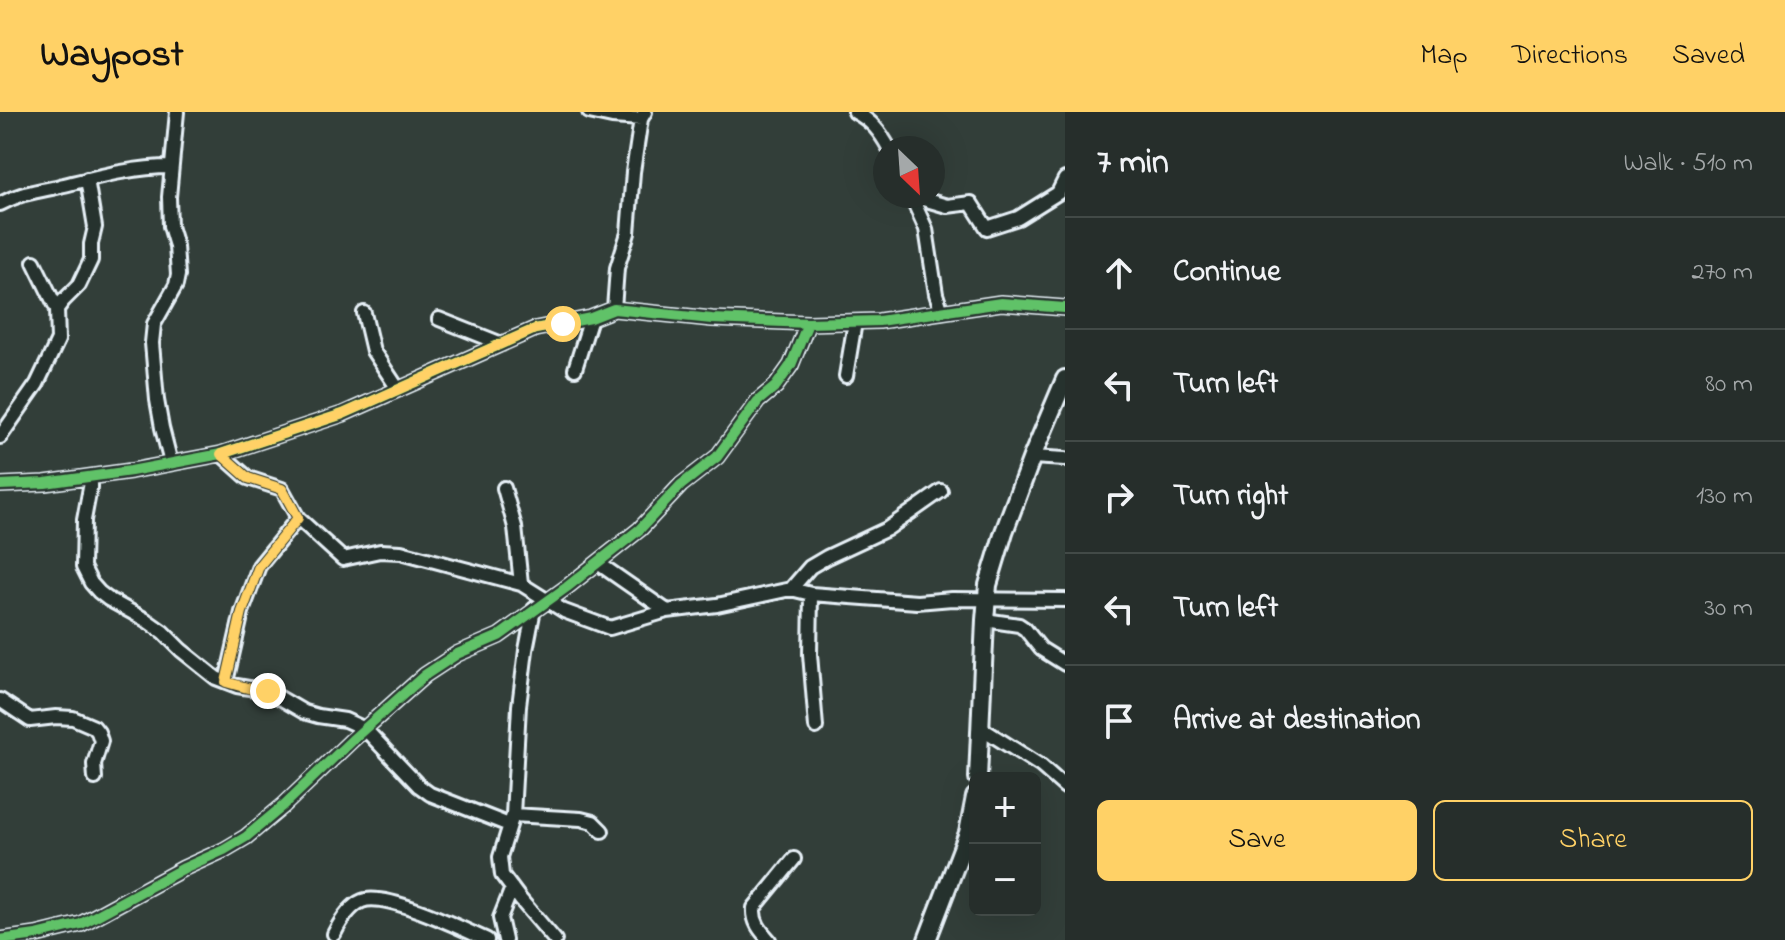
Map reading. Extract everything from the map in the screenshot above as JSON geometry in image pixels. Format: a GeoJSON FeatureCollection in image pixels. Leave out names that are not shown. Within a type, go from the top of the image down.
{"type":"FeatureCollection","features":[{"type":"Feature","properties":{"kind":"main road"},"geometry":{"type":"LineString","coordinates":[[978,772],[988,585],[1032,457],[1064,383]]}},
{"type":"Feature","properties":{"kind":"main road"},"geometry":{"type":"LineString","coordinates":[[927,940],[969,828]]}},
{"type":"Feature","properties":{"kind":"street"},"geometry":{"type":"LineString","coordinates":[[171,463],[157,400],[152,343],[154,324],[176,285],[178,275],[176,246],[170,226],[171,167],[177,112]]}},
{"type":"Feature","properties":{"kind":"street"},"geometry":{"type":"LineString","coordinates":[[589,112],[643,116],[633,172],[628,233],[617,268],[614,309]]}},
{"type":"Feature","properties":{"kind":"street"},"geometry":{"type":"LineString","coordinates":[[855,112],[867,118],[881,136]]}},
{"type":"Feature","properties":{"kind":"street"},"geometry":{"type":"LineString","coordinates":[[0,204],[22,193],[147,167],[171,167]]}},
{"type":"Feature","properties":{"kind":"street"},"geometry":{"type":"LineString","coordinates":[[57,309],[79,285],[91,260],[95,227],[87,179]]}},
{"type":"Feature","properties":{"kind":"street"},"geometry":{"type":"LineString","coordinates":[[945,205],[971,203],[987,228],[1018,218],[1058,193],[1065,179]]}},
{"type":"Feature","properties":{"kind":"street"},"geometry":{"type":"LineString","coordinates":[[917,208],[926,229],[936,294],[942,312]]}},
{"type":"Feature","properties":{"kind":"street"},"geometry":{"type":"LineString","coordinates":[[0,437],[37,384],[58,340],[57,309],[34,262]]}},
{"type":"Feature","properties":{"kind":"street"},"geometry":{"type":"LineString","coordinates":[[0,485],[92,477],[221,454],[343,414],[535,329],[591,318],[614,309],[712,319],[808,323],[879,321],[1001,303],[1065,308]]}},
{"type":"Feature","properties":{"kind":"street"},"geometry":{"type":"LineString","coordinates":[[364,313],[373,351],[398,389]]}},
{"type":"Feature","properties":{"kind":"street"},"geometry":{"type":"LineString","coordinates":[[575,369],[591,318]]}},
{"type":"Feature","properties":{"kind":"street"},"geometry":{"type":"LineString","coordinates":[[439,319],[502,344]]}},
{"type":"Feature","properties":{"kind":"street"},"geometry":{"type":"LineString","coordinates":[[846,376],[855,322]]}},
{"type":"Feature","properties":{"kind":"street"},"geometry":{"type":"LineString","coordinates":[[0,940],[81,924],[246,837],[425,675],[457,654],[499,636],[640,529],[681,485],[717,457],[758,401],[776,386],[791,365],[808,323]]}},
{"type":"Feature","properties":{"kind":"street"},"geometry":{"type":"LineString","coordinates":[[221,454],[248,478],[282,489],[298,518],[343,559],[380,551],[401,552],[521,584],[564,611],[610,628],[667,611],[717,605],[791,589],[811,594],[917,602],[952,599],[1065,600]]}},
{"type":"Feature","properties":{"kind":"street"},"geometry":{"type":"LineString","coordinates":[[1032,457],[1065,459]]}},
{"type":"Feature","properties":{"kind":"street"},"geometry":{"type":"LineString","coordinates":[[92,477],[82,548],[83,567],[91,583],[108,599],[154,626],[216,678],[268,691],[304,712],[345,720],[365,729],[430,794],[511,820],[581,819],[593,822],[602,831]]}},
{"type":"Feature","properties":{"kind":"street"},"geometry":{"type":"LineString","coordinates":[[504,488],[515,527],[521,584]]}},
{"type":"Feature","properties":{"kind":"street"},"geometry":{"type":"LineString","coordinates":[[791,589],[810,567],[887,529],[941,491]]}},
{"type":"Feature","properties":{"kind":"street"},"geometry":{"type":"LineString","coordinates":[[226,682],[242,612],[259,566],[298,518]]}},
{"type":"Feature","properties":{"kind":"street"},"geometry":{"type":"LineString","coordinates":[[598,563],[667,611]]}},
{"type":"Feature","properties":{"kind":"street"},"geometry":{"type":"LineString","coordinates":[[811,594],[810,654],[816,727]]}},
{"type":"Feature","properties":{"kind":"street"},"geometry":{"type":"LineString","coordinates":[[534,609],[519,706],[511,820],[500,857],[502,875],[555,940]]}},
{"type":"Feature","properties":{"kind":"street"},"geometry":{"type":"LineString","coordinates":[[985,620],[1019,625],[1041,649],[1065,664]]}},
{"type":"Feature","properties":{"kind":"street"},"geometry":{"type":"LineString","coordinates":[[0,700],[30,720],[73,718],[94,727],[101,741],[94,764],[95,778]]}},
{"type":"Feature","properties":{"kind":"street"},"geometry":{"type":"LineString","coordinates":[[981,728],[1041,766],[1065,787]]}},
{"type":"Feature","properties":{"kind":"street"},"geometry":{"type":"LineString","coordinates":[[769,940],[753,917],[754,908],[794,859]]}},
{"type":"Feature","properties":{"kind":"street"},"geometry":{"type":"LineString","coordinates":[[505,940],[500,918],[512,888]]}},
{"type":"Feature","properties":{"kind":"street"},"geometry":{"type":"LineString","coordinates":[[334,934],[359,901],[370,899],[400,903],[487,940]]}},
{"type":"Feature","properties":{"kind":"cycle path"},"geometry":{"type":"LineString","coordinates":[[0,485],[45,483],[131,471],[221,454],[343,414],[535,329],[591,318],[614,309],[712,319],[808,323],[879,321],[1001,303],[1065,308]]}},
{"type":"Feature","properties":{"kind":"cycle path"},"geometry":{"type":"LineString","coordinates":[[0,940],[81,924],[246,837],[425,675],[457,654],[499,636],[640,529],[681,485],[717,457],[758,401],[776,386],[791,365],[808,323]]}},
{"type":"Feature","properties":{"kind":"route"},"geometry":{"type":"LineString","coordinates":[[268,691],[226,682],[242,612],[259,566],[298,518],[282,489],[248,478],[221,454],[343,414],[535,329],[563,324]]}}]}
